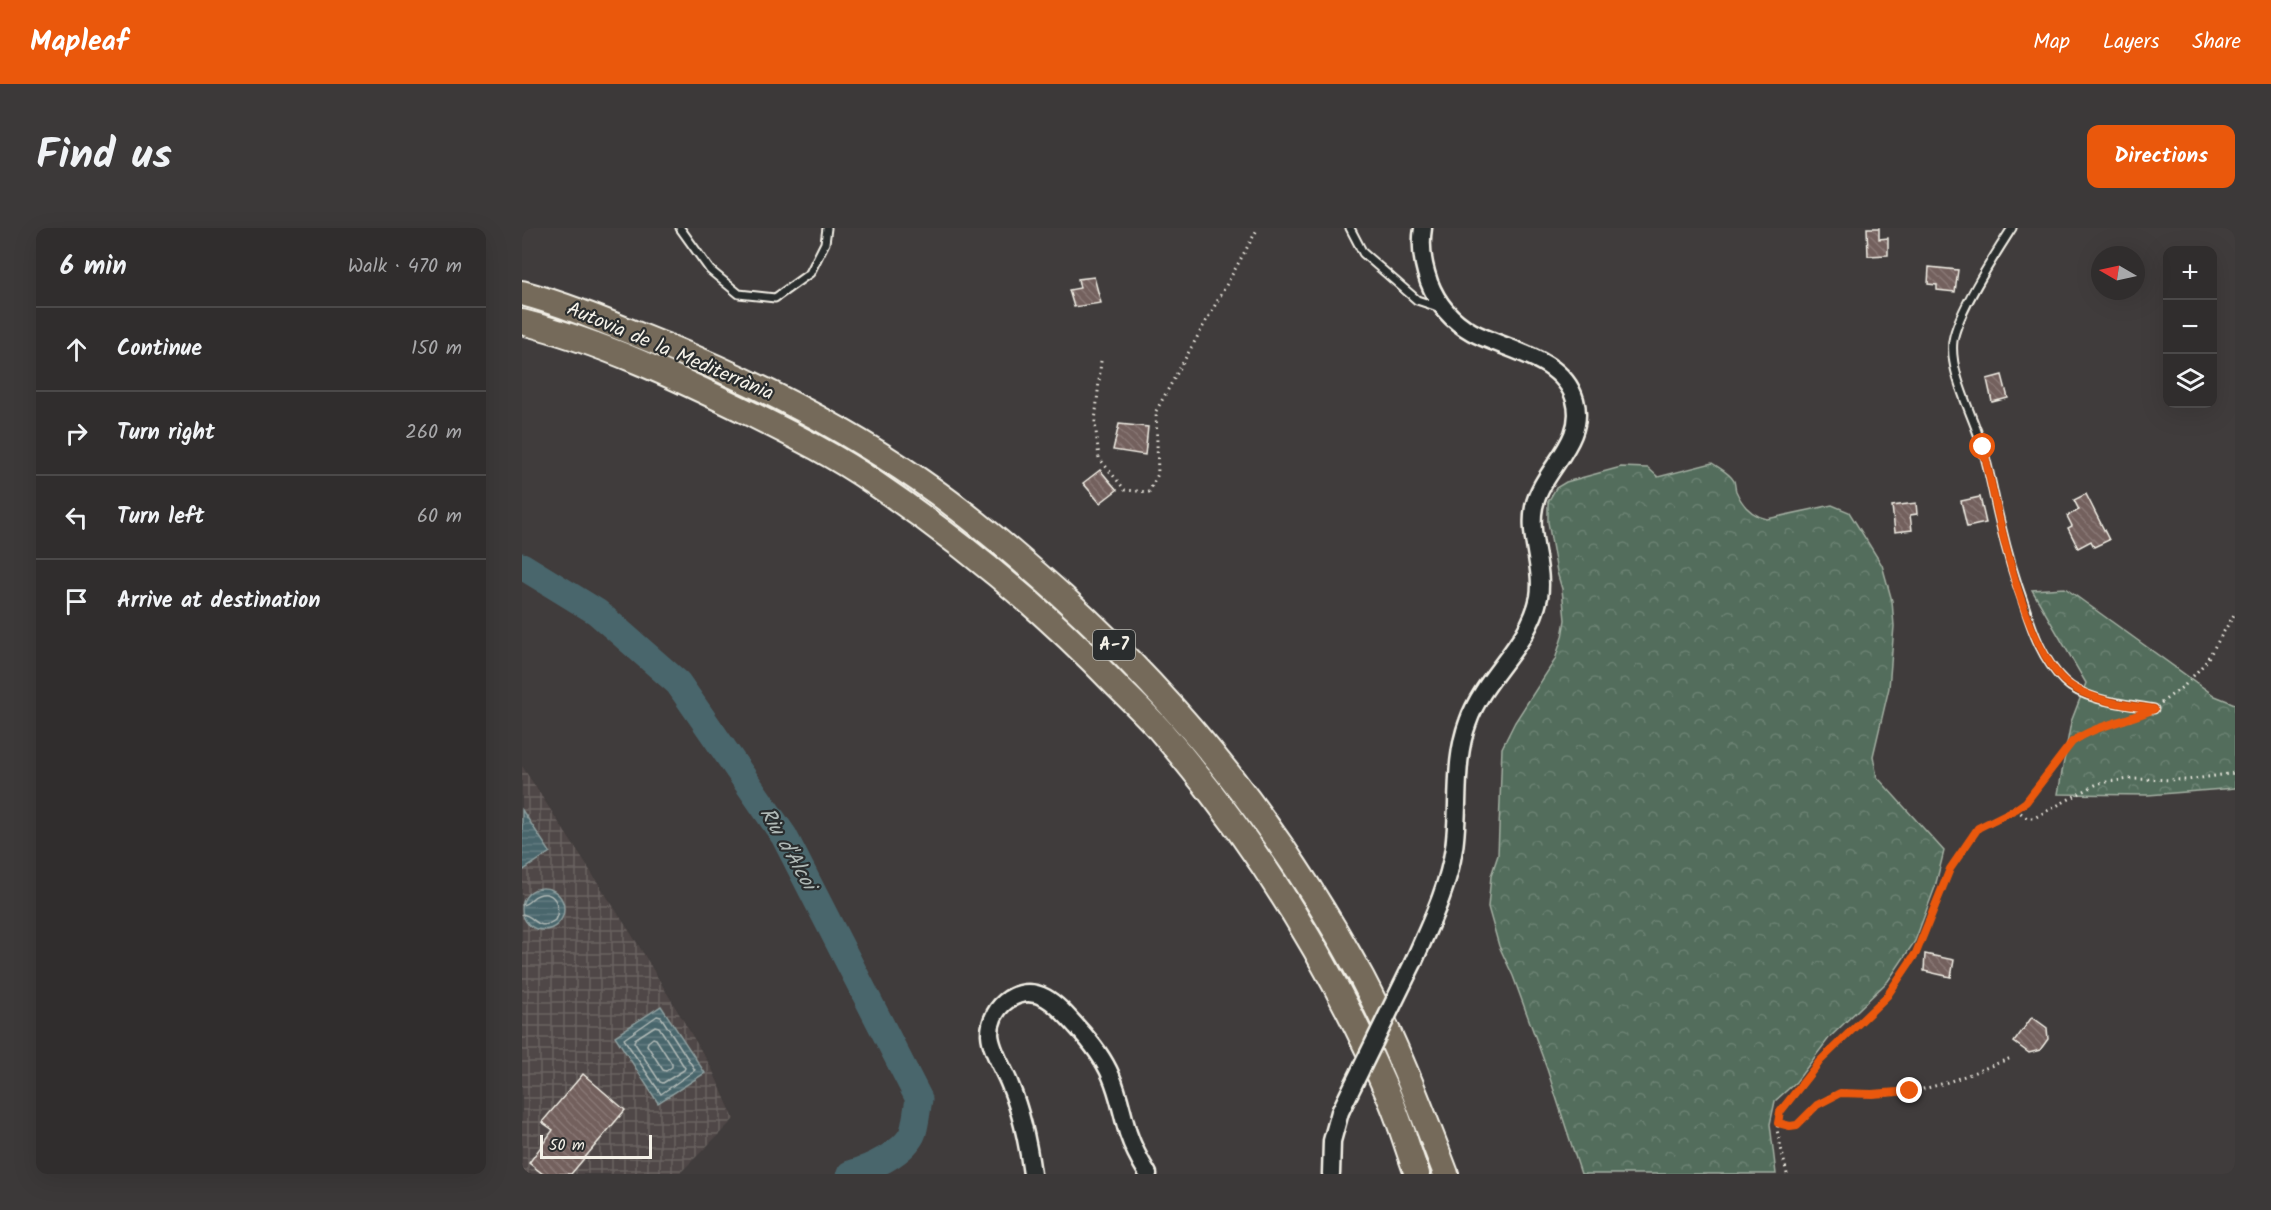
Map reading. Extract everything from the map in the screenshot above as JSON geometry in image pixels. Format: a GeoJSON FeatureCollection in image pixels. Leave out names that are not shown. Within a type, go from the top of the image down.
{"type":"FeatureCollection","features":[{"type":"Feature","properties":{"kind":"highway","name":"Autovia de la Mediterrània"},"geometry":{"type":"LineString","coordinates":[[522,293],[584,313],[724,370],[823,420],[918,479],[998,539],[1097,628],[1148,679],[1201,738],[1260,814],[1326,915],[1363,980],[1401,1061],[1446,1174]]}},
{"type":"Feature","properties":{"kind":"highway","name":"Autovia de la Mediterrània"},"geometry":{"type":"LineString","coordinates":[[522,322],[665,373],[801,440],[871,480],[991,568],[1045,614],[1159,729],[1219,804],[1279,889],[1335,986],[1391,1102],[1417,1174]]}},
{"type":"Feature","properties":{"kind":"street"},"geometry":{"type":"LineString","coordinates":[[1331,1174],[1332,1141],[1340,1112],[1413,963],[1448,879],[1457,826],[1458,771],[1467,723],[1475,705],[1529,626],[1536,611],[1540,573],[1532,517],[1535,503],[1551,471],[1570,441],[1575,429],[1577,413],[1575,399],[1567,386],[1546,365],[1472,332],[1443,308],[1433,294],[1427,275],[1422,254],[1423,228]]}},
{"type":"Feature","properties":{"kind":"street"},"geometry":{"type":"LineString","coordinates":[[1032,1174],[1021,1115],[993,1047],[990,1030],[995,1014],[1005,1002],[1021,994],[1029,993],[1038,994],[1053,1001],[1091,1043],[1103,1060],[1112,1078],[1136,1153],[1148,1174]]}},
{"type":"Feature","properties":{"kind":"lane"},"geometry":{"type":"LineString","coordinates":[[680,228],[710,270],[740,294],[775,298],[810,273],[825,243],[827,228]]}},
{"type":"Feature","properties":{"kind":"lane"},"geometry":{"type":"LineString","coordinates":[[1350,228],[1363,253],[1417,300],[1443,308]]}},
{"type":"Feature","properties":{"kind":"lane"},"geometry":{"type":"LineString","coordinates":[[2012,228],[1959,321],[1955,331],[1953,350],[1958,379],[1983,447],[2016,581],[2035,637],[2042,651],[2064,681],[2073,688],[2106,701],[2154,709]]}},
{"type":"Feature","properties":{"kind":"path"},"geometry":{"type":"LineString","coordinates":[[1101,362],[1095,422],[1099,458],[1125,490],[1149,492],[1158,474],[1156,411],[1258,228]]}},
{"type":"Feature","properties":{"kind":"path"},"geometry":{"type":"LineString","coordinates":[[1787,1174],[1777,1130],[1780,1112],[1820,1061],[1887,996],[1916,953],[1950,869],[1978,828],[2026,802],[2072,742],[2093,730],[2128,720],[2154,709],[2185,685],[2205,663],[2235,613]]}},
{"type":"Feature","properties":{"kind":"path"},"geometry":{"type":"LineString","coordinates":[[2016,809],[2027,818],[2034,818],[2099,783],[2115,780],[2187,780],[2235,773]]}},
{"type":"Feature","properties":{"kind":"path"},"geometry":{"type":"LineString","coordinates":[[1778,1123],[1797,1125],[1817,1105],[1840,1093],[1872,1094],[1910,1091],[1957,1079],[2011,1058]]}},
{"type":"Feature","properties":{"kind":"shaded area"},"geometry":{"type":"Polygon","coordinates":[[[522,766],[639,946],[712,1069],[734,1119],[679,1174],[522,1174],[522,766]]]}},
{"type":"Feature","properties":{"kind":"green space"},"geometry":{"type":"Polygon","coordinates":[[[1712,463],[1734,481],[1738,496],[1744,505],[1752,513],[1762,518],[1767,519],[1832,505],[1849,512],[1882,565],[1892,601],[1894,626],[1889,688],[1873,756],[1877,777],[1944,851],[1935,887],[1915,941],[1888,981],[1829,1038],[1796,1082],[1775,1101],[1770,1124],[1776,1174],[1581,1174],[1547,1069],[1513,976],[1499,946],[1488,907],[1491,876],[1498,855],[1502,748],[1515,722],[1555,660],[1562,637],[1565,620],[1562,589],[1548,522],[1548,502],[1556,488],[1566,482],[1621,467],[1648,468],[1658,477],[1712,463]]]}},
{"type":"Feature","properties":{"kind":"green space"},"geometry":{"type":"Polygon","coordinates":[[[2065,588],[2215,696],[2235,704],[2235,788],[2148,795],[2058,794],[2071,722],[2086,683],[2032,590],[2065,588]]]}},
{"type":"Feature","properties":{"kind":"water"},"geometry":{"type":"Polygon","coordinates":[[[522,810],[550,852],[522,871],[522,810]]]}},
{"type":"Feature","properties":{"kind":"water"},"geometry":{"type":"Polygon","coordinates":[[[543,888],[551,889],[558,894],[563,901],[563,917],[558,924],[551,929],[543,930],[535,929],[528,924],[523,917],[522,909],[523,901],[528,894],[535,889],[543,888]]]}},
{"type":"Feature","properties":{"kind":"water"},"geometry":{"type":"Polygon","coordinates":[[[661,1006],[705,1073],[658,1103],[615,1036],[661,1006]]]}},
{"type":"Feature","properties":{"kind":"building"},"geometry":{"type":"Polygon","coordinates":[[[1867,228],[1879,228],[1879,239],[1888,238],[1888,255],[1868,256],[1867,228]]]}},
{"type":"Feature","properties":{"kind":"building"},"geometry":{"type":"Polygon","coordinates":[[[1929,267],[1958,270],[1955,292],[1937,290],[1937,285],[1928,284],[1929,267]]]}},
{"type":"Feature","properties":{"kind":"building"},"geometry":{"type":"Polygon","coordinates":[[[1094,277],[1101,303],[1074,307],[1069,290],[1080,288],[1078,279],[1094,277]]]}},
{"type":"Feature","properties":{"kind":"building"},"geometry":{"type":"Polygon","coordinates":[[[2002,375],[2008,398],[1992,402],[1987,379],[2002,375]]]}},
{"type":"Feature","properties":{"kind":"building"},"geometry":{"type":"Polygon","coordinates":[[[1119,424],[1148,427],[1145,455],[1113,450],[1119,424]]]}},
{"type":"Feature","properties":{"kind":"building"},"geometry":{"type":"Polygon","coordinates":[[[1100,470],[1117,490],[1100,503],[1083,483],[1100,470]]]}},
{"type":"Feature","properties":{"kind":"building"},"geometry":{"type":"Polygon","coordinates":[[[2086,494],[2109,540],[2094,547],[2091,541],[2078,548],[2068,528],[2072,526],[2067,516],[2079,510],[2074,500],[2086,494]]]}},
{"type":"Feature","properties":{"kind":"building"},"geometry":{"type":"Polygon","coordinates":[[[1980,497],[1986,523],[1967,527],[1961,501],[1980,497]]]}},
{"type":"Feature","properties":{"kind":"building"},"geometry":{"type":"Polygon","coordinates":[[[1916,503],[1917,514],[1910,515],[1912,530],[1895,532],[1892,506],[1916,503]]]}},
{"type":"Feature","properties":{"kind":"building"},"geometry":{"type":"Polygon","coordinates":[[[1925,954],[1954,960],[1951,977],[1924,971],[1925,954]]]}},
{"type":"Feature","properties":{"kind":"building"},"geometry":{"type":"Polygon","coordinates":[[[2032,1017],[2047,1028],[2048,1039],[2040,1050],[2029,1053],[2014,1042],[2032,1017]]]}},
{"type":"Feature","properties":{"kind":"building"},"geometry":{"type":"Polygon","coordinates":[[[583,1074],[625,1110],[571,1174],[543,1174],[529,1163],[553,1130],[542,1122],[583,1074]]]}},
{"type":"Feature","properties":{"kind":"waterway","name":"Riu d'Alcoi"},"geometry":{"type":"LineString","coordinates":[[522,566],[597,612],[678,683],[784,836],[919,1099],[913,1132],[903,1146],[876,1164],[850,1174]]}},
{"type":"Feature","properties":{"kind":"route"},"geometry":{"type":"LineString","coordinates":[[1910,1091],[1891,1094],[1840,1093],[1817,1105],[1797,1125],[1778,1123],[1780,1112],[1820,1061],[1887,996],[1916,953],[1950,869],[1978,828],[2026,802],[2072,742],[2093,730],[2154,709],[2106,701],[2073,688],[2053,668],[2035,637],[2016,581],[1983,447]]}}]}
